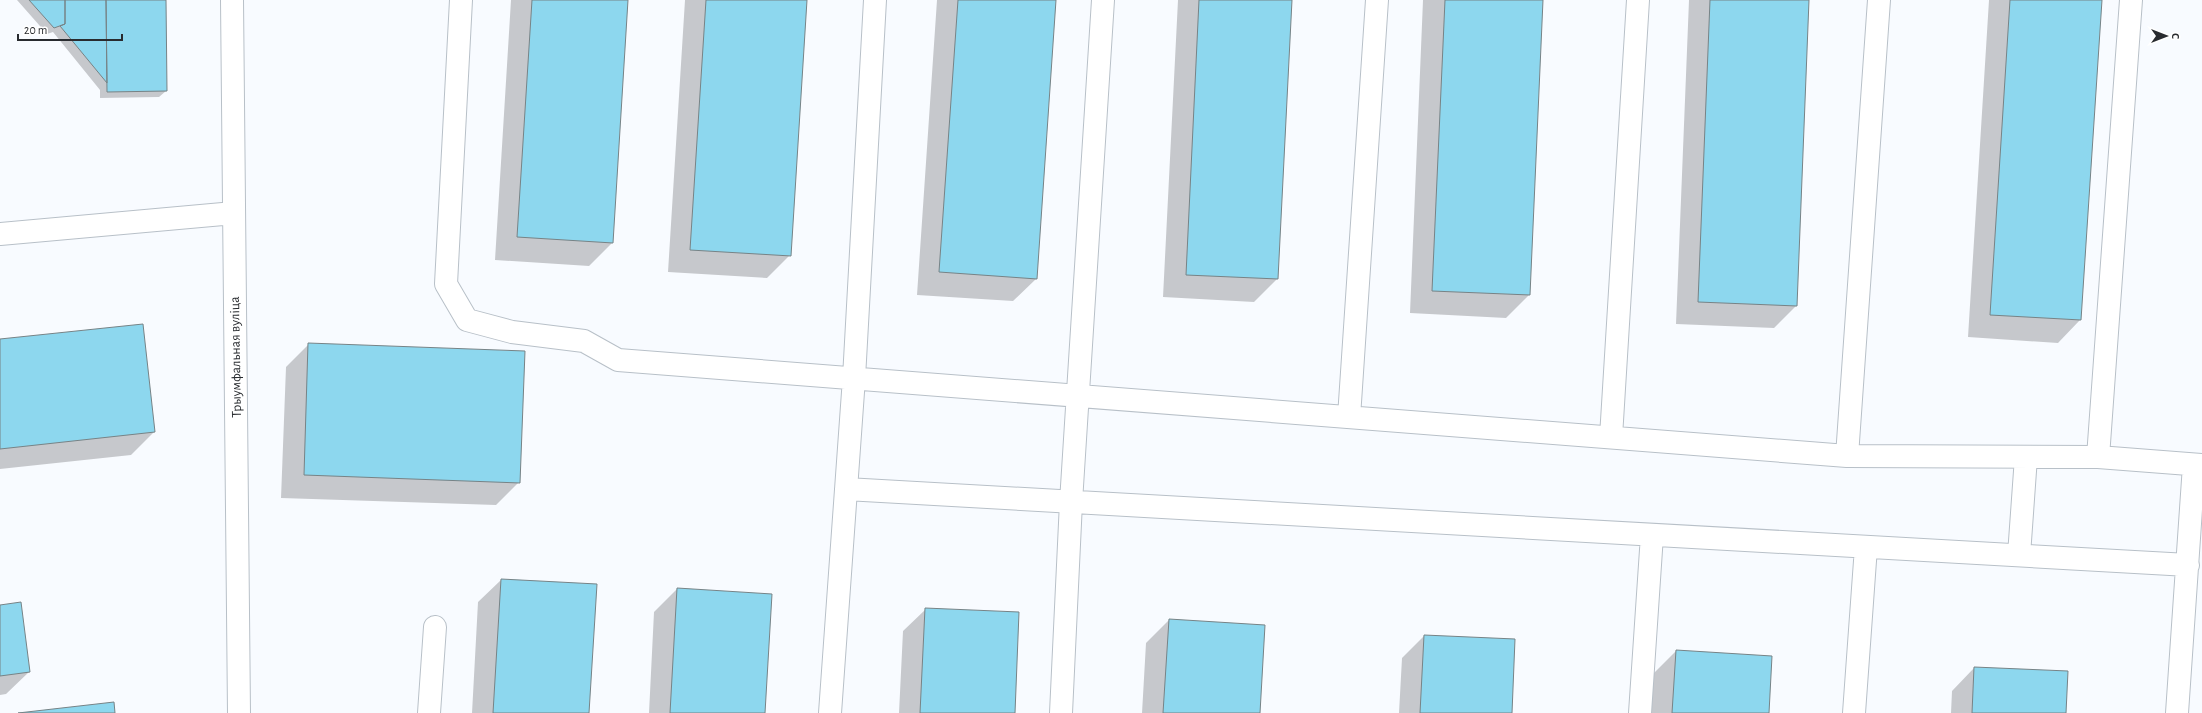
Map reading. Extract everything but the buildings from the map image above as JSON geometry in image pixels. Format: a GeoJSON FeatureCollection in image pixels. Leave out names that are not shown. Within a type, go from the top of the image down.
{"type":"FeatureCollection","features":[{"type":"Feature","properties":{"kind":"street","name":"Трыумфальная вуліца"},"geometry":{"type":"LineString","coordinates":[[232,0],[239,713]]}},
{"type":"Feature","properties":{"kind":"street"},"geometry":{"type":"LineString","coordinates":[[461,0],[446,284],[467,320],[512,332],[584,341],[618,360],[1847,456],[2098,458],[2198,465],[2188,565],[2178,713]]}},
{"type":"Feature","properties":{"kind":"street"},"geometry":{"type":"LineString","coordinates":[[830,713],[854,378],[875,0]]}},
{"type":"Feature","properties":{"kind":"street"},"geometry":{"type":"LineString","coordinates":[[1061,713],[1077,396],[1103,0]]}},
{"type":"Feature","properties":{"kind":"street"},"geometry":{"type":"LineString","coordinates":[[1348,417],[1377,0]]}},
{"type":"Feature","properties":{"kind":"street"},"geometry":{"type":"LineString","coordinates":[[1611,437],[1638,0]]}},
{"type":"Feature","properties":{"kind":"street"},"geometry":{"type":"LineString","coordinates":[[1847,456],[1879,0]]}},
{"type":"Feature","properties":{"kind":"street"},"geometry":{"type":"LineString","coordinates":[[2098,458],[2131,0]]}},
{"type":"Feature","properties":{"kind":"street"},"geometry":{"type":"LineString","coordinates":[[0,234],[234,213]]}},
{"type":"Feature","properties":{"kind":"street"},"geometry":{"type":"LineString","coordinates":[[2019,555],[2026,457]]}},
{"type":"Feature","properties":{"kind":"street"},"geometry":{"type":"LineString","coordinates":[[846,489],[2188,565]]}},
{"type":"Feature","properties":{"kind":"street"},"geometry":{"type":"LineString","coordinates":[[1640,713],[1652,535]]}},
{"type":"Feature","properties":{"kind":"street"},"geometry":{"type":"LineString","coordinates":[[1854,713],[1866,547]]}},
{"type":"Feature","properties":{"kind":"street"},"geometry":{"type":"LineString","coordinates":[[428,713],[435,627]]}}]}
